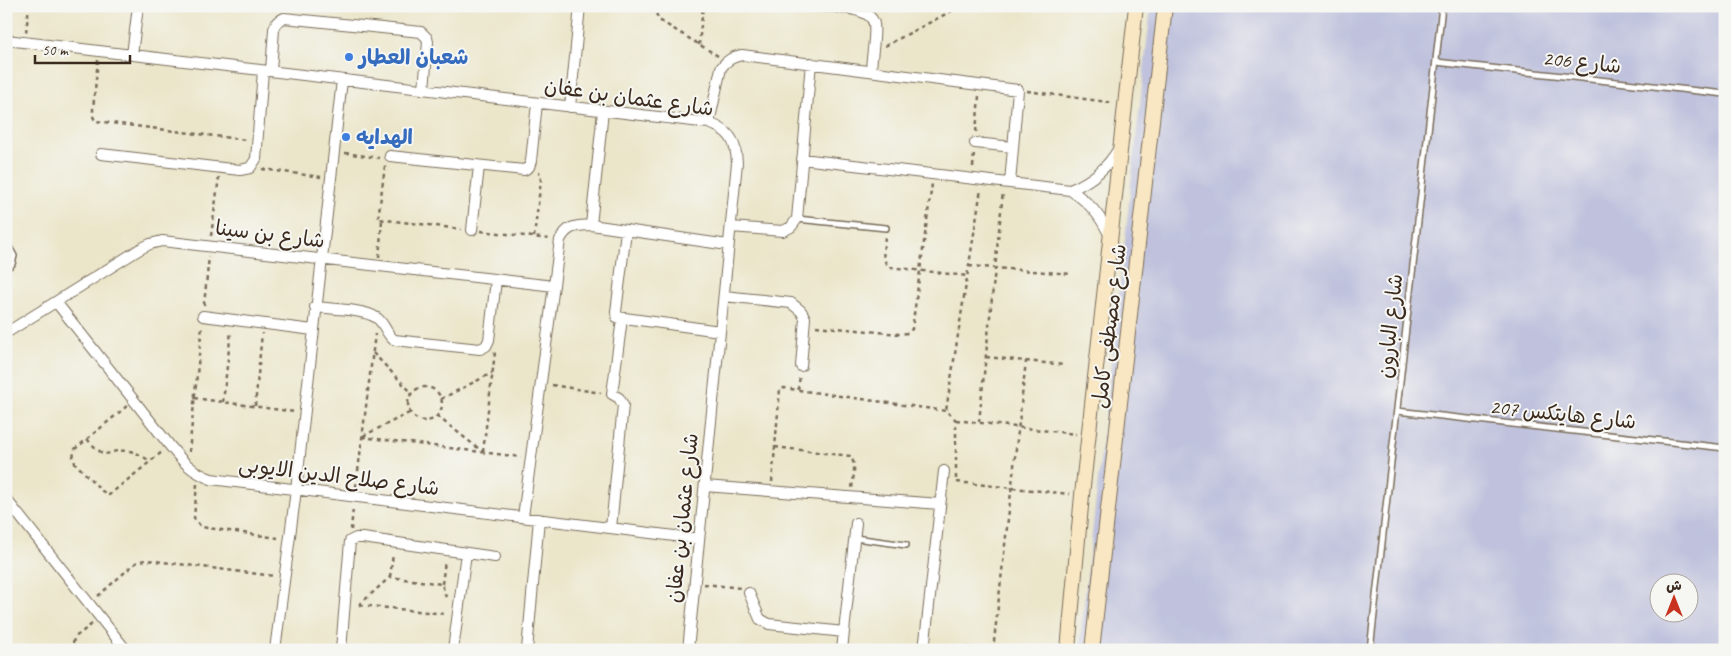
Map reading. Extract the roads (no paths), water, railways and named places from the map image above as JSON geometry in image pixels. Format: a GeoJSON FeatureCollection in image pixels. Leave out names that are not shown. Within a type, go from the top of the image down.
{"type":"FeatureCollection","features":[{"type":"Feature","properties":{"kind":"street"},"geometry":{"type":"LineString","coordinates":[[132,55],[138,6]]}},
{"type":"Feature","properties":{"kind":"street"},"geometry":{"type":"LineString","coordinates":[[570,106],[580,6]]}},
{"type":"Feature","properties":{"kind":"street"},"geometry":{"type":"LineString","coordinates":[[810,6],[858,10],[868,15],[874,23],[871,71]]}},
{"type":"Feature","properties":{"kind":"street","name":"شارع مصطفى كامل"},"geometry":{"type":"LineString","coordinates":[[1068,650],[1088,435],[1136,6]]}},
{"type":"Feature","properties":{"kind":"street","name":"شارع مصطفى كامل"},"geometry":{"type":"LineString","coordinates":[[1092,650],[1165,6]]}},
{"type":"Feature","properties":{"kind":"street"},"geometry":{"type":"LineString","coordinates":[[101,154],[240,170],[250,168],[256,159],[274,29],[277,22],[284,18],[421,32],[428,42],[424,89]]}},
{"type":"Feature","properties":{"kind":"street","name":"شارع عثمان بن عفان"},"geometry":{"type":"LineString","coordinates":[[6,40],[709,123],[722,128],[731,137],[737,149],[737,163],[688,650]]}},
{"type":"Feature","properties":{"kind":"street"},"geometry":{"type":"LineString","coordinates":[[709,123],[721,68],[733,56],[742,55],[1018,90],[1013,146],[1007,183]]}},
{"type":"Feature","properties":{"kind":"street"},"geometry":{"type":"LineString","coordinates":[[731,227],[783,231],[791,227],[796,219],[811,63]]}},
{"type":"Feature","properties":{"kind":"street"},"geometry":{"type":"LineString","coordinates":[[275,650],[296,490],[315,307],[342,80]]}},
{"type":"Feature","properties":{"kind":"street"},"geometry":{"type":"LineString","coordinates":[[390,156],[524,170],[529,167],[531,161],[537,103]]}},
{"type":"Feature","properties":{"kind":"street"},"geometry":{"type":"LineString","coordinates":[[591,225],[603,110]]}},
{"type":"Feature","properties":{"kind":"street"},"geometry":{"type":"LineString","coordinates":[[975,143],[1013,146]]}},
{"type":"Feature","properties":{"kind":"street"},"geometry":{"type":"LineString","coordinates":[[1070,190],[1094,177],[1105,168],[1120,145]]}},
{"type":"Feature","properties":{"kind":"street"},"geometry":{"type":"LineString","coordinates":[[802,159],[1070,190],[1083,198],[1094,209],[1111,237]]}},
{"type":"Feature","properties":{"kind":"street"},"geometry":{"type":"LineString","coordinates":[[472,230],[479,166]]}},
{"type":"Feature","properties":{"kind":"street"},"geometry":{"type":"LineString","coordinates":[[523,517],[560,240],[565,231],[576,226],[591,225],[728,245]]}},
{"type":"Feature","properties":{"kind":"street"},"geometry":{"type":"LineString","coordinates":[[626,230],[616,312],[617,317],[720,331]]}},
{"type":"Feature","properties":{"kind":"street","name":"شارع بن سينا"},"geometry":{"type":"LineString","coordinates":[[6,333],[140,249],[162,241],[554,286]]}},
{"type":"Feature","properties":{"kind":"street"},"geometry":{"type":"LineString","coordinates":[[315,307],[368,313],[383,324],[389,336],[394,340],[473,350],[480,349],[486,346],[489,340],[496,280]]}},
{"type":"Feature","properties":{"kind":"street"},"geometry":{"type":"LineString","coordinates":[[724,296],[791,303],[801,311],[805,318],[800,366]]}},
{"type":"Feature","properties":{"kind":"street","name":"شارع صلاح الدين الايوبى"},"geometry":{"type":"LineString","coordinates":[[56,302],[187,467],[198,475],[211,479],[296,490],[699,539]]}},
{"type":"Feature","properties":{"kind":"street"},"geometry":{"type":"LineString","coordinates":[[203,316],[313,330]]}},
{"type":"Feature","properties":{"kind":"street"},"geometry":{"type":"LineString","coordinates":[[611,528],[622,405],[619,398],[612,394],[622,319]]}},
{"type":"Feature","properties":{"kind":"street"},"geometry":{"type":"LineString","coordinates":[[924,650],[944,471]]}},
{"type":"Feature","properties":{"kind":"street"},"geometry":{"type":"LineString","coordinates":[[705,486],[940,504]]}},
{"type":"Feature","properties":{"kind":"street"},"geometry":{"type":"LineString","coordinates":[[6,499],[126,650]]}},
{"type":"Feature","properties":{"kind":"street"},"geometry":{"type":"LineString","coordinates":[[527,650],[539,519]]}},
{"type":"Feature","properties":{"kind":"street"},"geometry":{"type":"LineString","coordinates":[[842,650],[856,523]]}},
{"type":"Feature","properties":{"kind":"street"},"geometry":{"type":"LineString","coordinates":[[341,650],[350,541],[356,538],[363,538],[495,557]]}},
{"type":"Feature","properties":{"kind":"street"},"geometry":{"type":"LineString","coordinates":[[453,650],[455,615],[466,553]]}},
{"type":"Feature","properties":{"kind":"street"},"geometry":{"type":"LineString","coordinates":[[749,593],[760,619],[769,624],[844,632]]}},
{"type":"Feature","properties":{"kind":"lane","name":"شارع البارون"},"geometry":{"type":"LineString","coordinates":[[1370,650],[1442,6]]}},
{"type":"Feature","properties":{"kind":"lane","name":"شارع 206"},"geometry":{"type":"LineString","coordinates":[[1436,62],[1725,94]]}},
{"type":"Feature","properties":{"kind":"lane"},"geometry":{"type":"LineString","coordinates":[[796,219],[886,228]]}},
{"type":"Feature","properties":{"kind":"lane"},"geometry":{"type":"LineString","coordinates":[[6,242],[14,256],[12,264],[6,269]]}},
{"type":"Feature","properties":{"kind":"lane","name":"شارع هايتكس 207"},"geometry":{"type":"LineString","coordinates":[[1397,412],[1725,448]]}},
{"type":"Feature","properties":{"kind":"lane"},"geometry":{"type":"LineString","coordinates":[[854,538],[906,545]]}},
{"type":"Feature","properties":{"kind":"place","name":"شعبان العطار"},"geometry":{"type":"Point","coordinates":[349,57]}},
{"type":"Feature","properties":{"kind":"place","name":"الهدايه"},"geometry":{"type":"Point","coordinates":[346,137]}}]}
